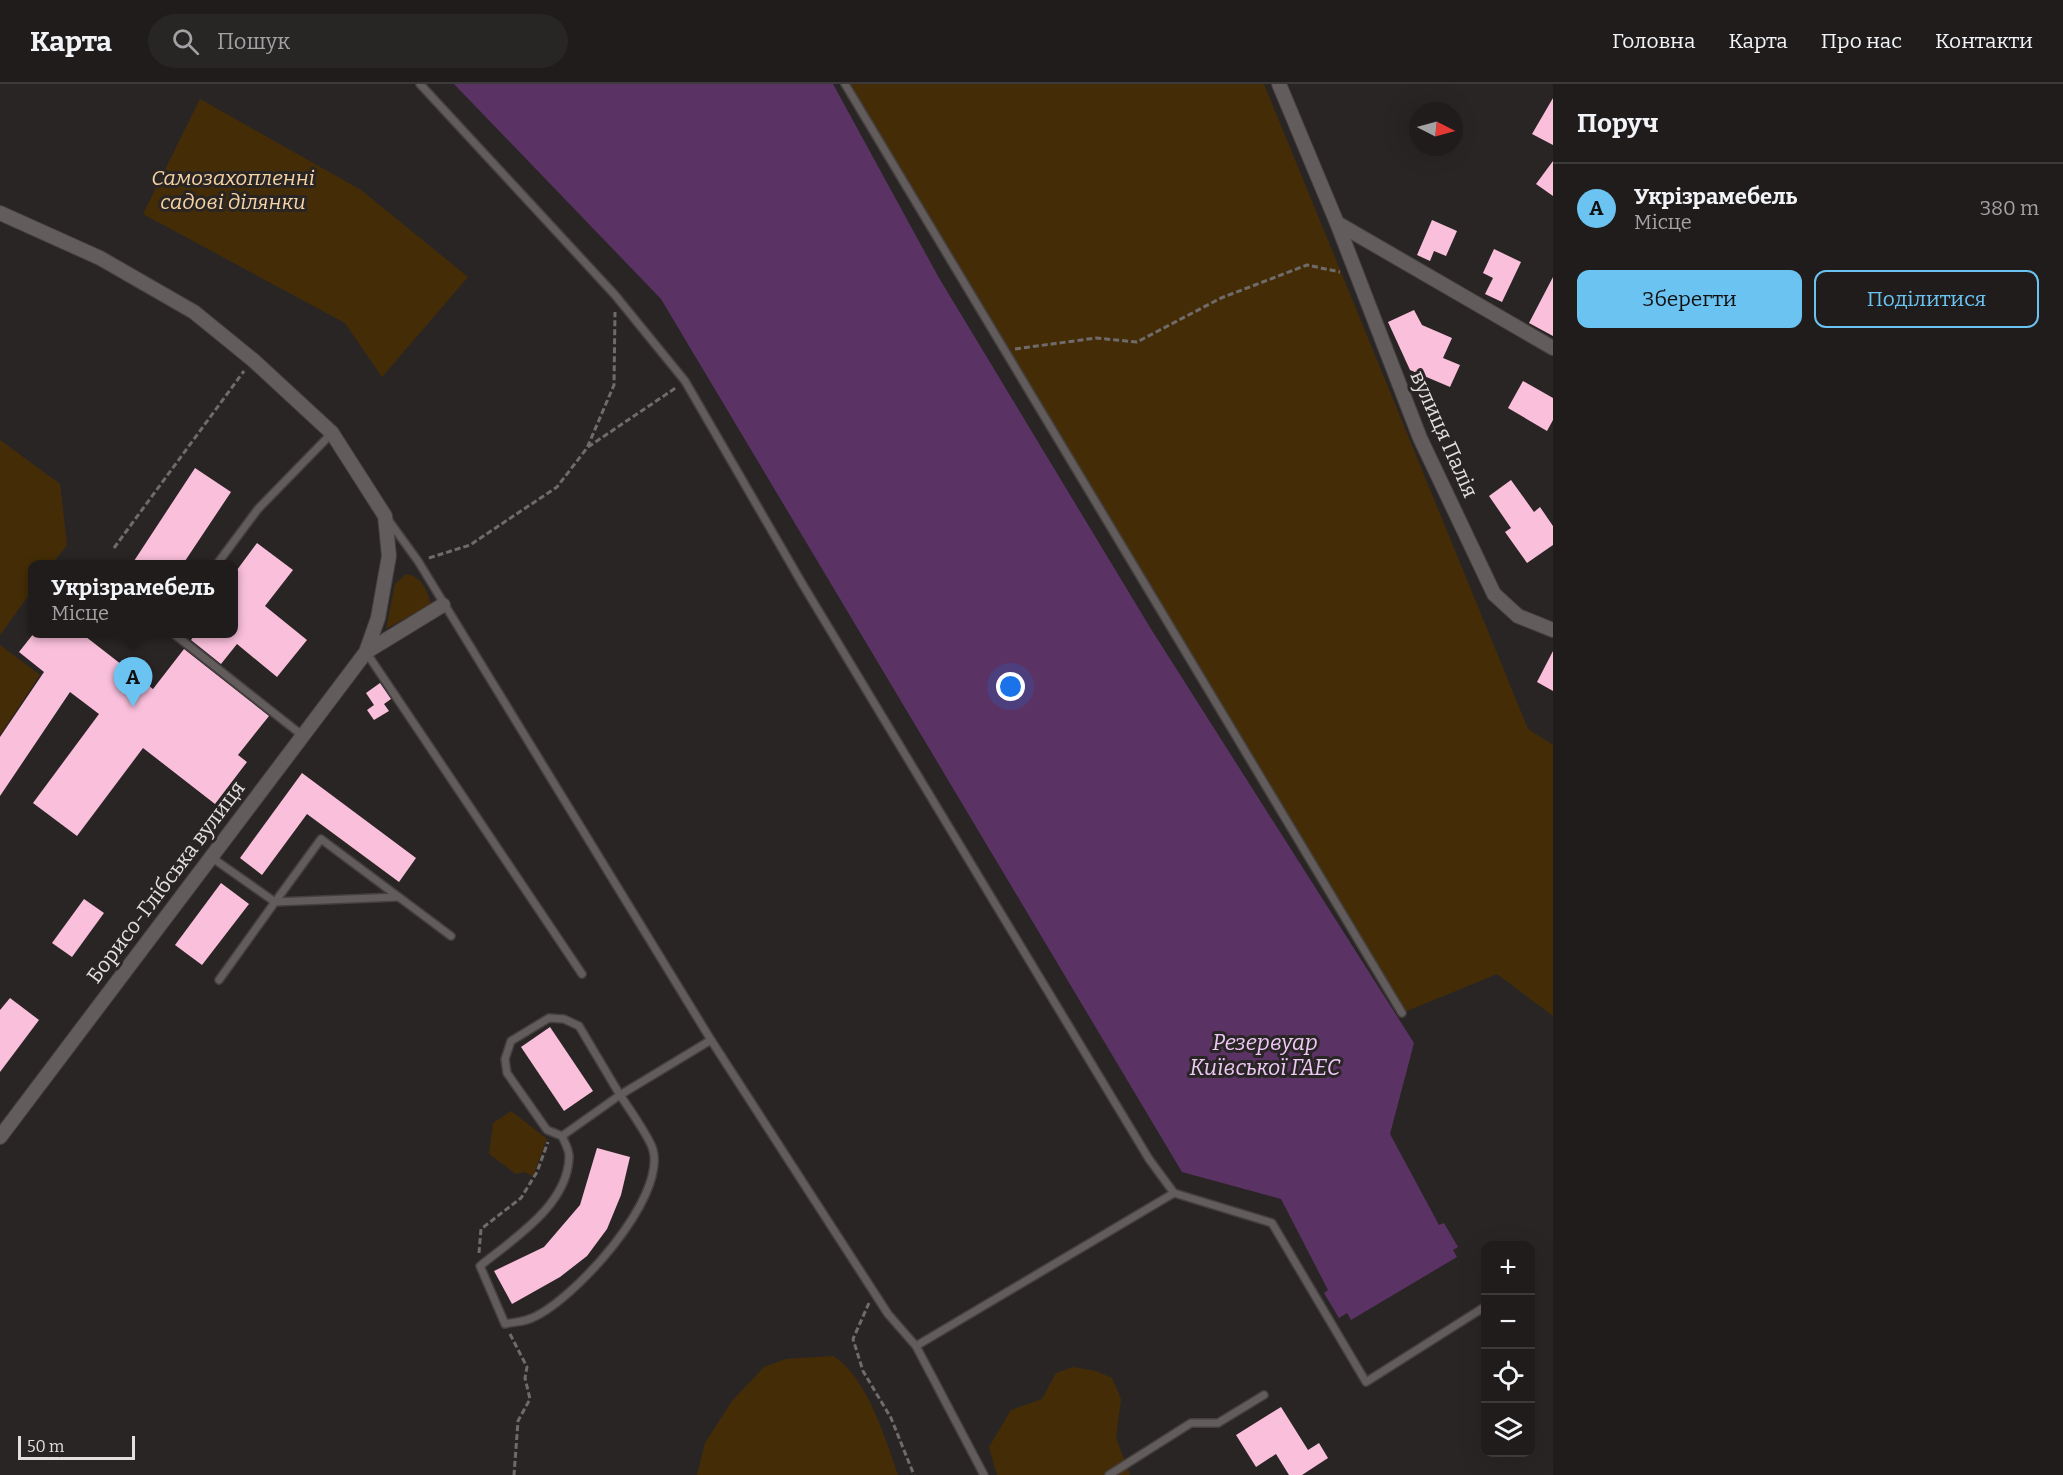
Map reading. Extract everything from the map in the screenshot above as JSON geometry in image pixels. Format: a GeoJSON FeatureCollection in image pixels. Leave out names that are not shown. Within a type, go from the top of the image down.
{"type":"FeatureCollection","features":[{"type":"Feature","properties":{"kind":"street","name":"вулиця Палія"},"geometry":{"type":"LineString","coordinates":[[1278,84],[1337,223],[1420,438],[1494,594],[1518,616],[1553,630]]}},
{"type":"Feature","properties":{"kind":"street","name":"Борисо-Глібська вулиця"},"geometry":{"type":"LineString","coordinates":[[0,213],[100,258],[194,312],[253,360],[332,433],[385,516],[389,556],[378,618],[366,652],[0,1137]]}},
{"type":"Feature","properties":{"kind":"street"},"geometry":{"type":"LineString","coordinates":[[1337,223],[1553,348]]}},
{"type":"Feature","properties":{"kind":"street","name":"Борисо-Глібська вулиця"},"geometry":{"type":"LineString","coordinates":[[366,652],[443,605]]}},
{"type":"Feature","properties":{"kind":"lane"},"geometry":{"type":"LineString","coordinates":[[420,84],[615,295],[685,381],[896,739],[1149,1159],[1174,1193],[1272,1223],[1366,1382],[1481,1309]]}},
{"type":"Feature","properties":{"kind":"lane"},"geometry":{"type":"LineString","coordinates":[[845,84],[1402,1013]]}},
{"type":"Feature","properties":{"kind":"lane"},"geometry":{"type":"LineString","coordinates":[[220,560],[258,509],[332,433]]}},
{"type":"Feature","properties":{"kind":"lane"},"geometry":{"type":"LineString","coordinates":[[385,516],[418,561],[711,1040],[874,1294],[916,1346],[984,1475]]}},
{"type":"Feature","properties":{"kind":"lane"},"geometry":{"type":"LineString","coordinates":[[180,638],[303,736]]}},
{"type":"Feature","properties":{"kind":"lane"},"geometry":{"type":"LineString","coordinates":[[366,652],[582,974]]}},
{"type":"Feature","properties":{"kind":"lane"},"geometry":{"type":"LineString","coordinates":[[219,980],[321,839],[451,936]]}},
{"type":"Feature","properties":{"kind":"lane"},"geometry":{"type":"LineString","coordinates":[[211,857],[275,902],[398,897]]}},
{"type":"Feature","properties":{"kind":"lane"},"geometry":{"type":"LineString","coordinates":[[549,1018],[564,1019],[579,1026],[620,1095],[653,1150],[651,1180],[638,1207],[611,1251],[582,1283],[532,1318],[505,1324],[480,1266],[536,1219],[564,1183],[570,1156],[562,1136],[550,1131],[507,1073],[505,1059],[511,1041],[549,1018]]}},
{"type":"Feature","properties":{"kind":"lane"},"geometry":{"type":"LineString","coordinates":[[562,1136],[620,1095],[711,1040]]}},
{"type":"Feature","properties":{"kind":"lane"},"geometry":{"type":"LineString","coordinates":[[916,1346],[1174,1193]]}},
{"type":"Feature","properties":{"kind":"lane"},"geometry":{"type":"LineString","coordinates":[[1109,1475],[1191,1423],[1218,1423],[1264,1395]]}},
{"type":"Feature","properties":{"kind":"path"},"geometry":{"type":"LineString","coordinates":[[1004,350],[1096,338],[1137,342],[1221,298],[1307,265],[1333,272],[1354,272]]}},
{"type":"Feature","properties":{"kind":"path"},"geometry":{"type":"LineString","coordinates":[[418,561],[470,545],[557,487],[587,448],[614,385],[615,295]]}},
{"type":"Feature","properties":{"kind":"path"},"geometry":{"type":"LineString","coordinates":[[114,548],[253,360]]}},
{"type":"Feature","properties":{"kind":"path"},"geometry":{"type":"LineString","coordinates":[[587,448],[685,381]]}},
{"type":"Feature","properties":{"kind":"path"},"geometry":{"type":"LineString","coordinates":[[480,1266],[477,1244],[482,1229],[521,1198],[546,1151],[550,1131]]}},
{"type":"Feature","properties":{"kind":"path"},"geometry":{"type":"LineString","coordinates":[[874,1294],[853,1339],[863,1371],[891,1418],[914,1475]]}},
{"type":"Feature","properties":{"kind":"path"},"geometry":{"type":"LineString","coordinates":[[505,1324],[527,1367],[525,1378],[530,1399],[518,1421],[514,1475]]}},
{"type":"Feature","properties":{"kind":"green space"},"geometry":{"type":"Polygon","coordinates":[[[845,84],[1264,84],[1528,729],[1553,745],[1553,1016],[1497,974],[1402,1013],[845,84]]]}},
{"type":"Feature","properties":{"kind":"green space","name":"Самозахопленні садові ділянки"},"geometry":{"type":"Polygon","coordinates":[[[200,99],[361,190],[468,277],[382,377],[345,323],[143,214],[200,99]]]}},
{"type":"Feature","properties":{"kind":"green space"},"geometry":{"type":"Polygon","coordinates":[[[0,440],[60,484],[67,545],[55,560],[28,560],[28,596],[0,635],[0,440]]]}},
{"type":"Feature","properties":{"kind":"green space"},"geometry":{"type":"Polygon","coordinates":[[[406,574],[420,581],[431,604],[386,629],[395,584],[406,574]]]}},
{"type":"Feature","properties":{"kind":"green space"},"geometry":{"type":"Polygon","coordinates":[[[0,645],[40,675],[0,735],[0,645]]]}},
{"type":"Feature","properties":{"kind":"green space"},"geometry":{"type":"Polygon","coordinates":[[[511,1111],[547,1139],[533,1176],[524,1172],[516,1174],[489,1154],[493,1123],[511,1111]]]}},
{"type":"Feature","properties":{"kind":"green space"},"geometry":{"type":"Polygon","coordinates":[[[833,1356],[845,1365],[865,1393],[881,1427],[898,1475],[697,1475],[705,1443],[732,1401],[764,1367],[786,1359],[833,1356]]]}},
{"type":"Feature","properties":{"kind":"green space"},"geometry":{"type":"Polygon","coordinates":[[[1073,1367],[1096,1371],[1112,1378],[1121,1399],[1116,1438],[1130,1475],[997,1475],[989,1447],[1011,1410],[1042,1399],[1056,1373],[1073,1367]]]}},
{"type":"Feature","properties":{"kind":"water","name":"Резервуар Київської ГАЕС"},"geometry":{"type":"Polygon","coordinates":[[[454,84],[833,84],[939,278],[1151,629],[1414,1043],[1390,1134],[1439,1225],[1444,1223],[1458,1247],[1453,1250],[1457,1257],[1351,1320],[1347,1313],[1339,1318],[1324,1293],[1328,1290],[1281,1199],[1182,1172],[661,299],[454,84]]]}},
{"type":"Feature","properties":{"kind":"building"},"geometry":{"type":"Polygon","coordinates":[[[1553,98],[1553,145],[1532,134],[1553,98]]]}},
{"type":"Feature","properties":{"kind":"building"},"geometry":{"type":"Polygon","coordinates":[[[1553,161],[1553,196],[1536,184],[1553,161]]]}},
{"type":"Feature","properties":{"kind":"building"},"geometry":{"type":"Polygon","coordinates":[[[1432,220],[1457,231],[1446,256],[1434,251],[1430,261],[1417,255],[1432,220]]]}},
{"type":"Feature","properties":{"kind":"building"},"geometry":{"type":"Polygon","coordinates":[[[1494,249],[1521,262],[1502,302],[1485,294],[1493,278],[1483,273],[1494,249]]]}},
{"type":"Feature","properties":{"kind":"building"},"geometry":{"type":"Polygon","coordinates":[[[1553,277],[1553,336],[1529,323],[1553,277]]]}},
{"type":"Feature","properties":{"kind":"building"},"geometry":{"type":"Polygon","coordinates":[[[1414,310],[1422,325],[1452,338],[1443,358],[1460,365],[1450,387],[1410,370],[1388,322],[1414,310]]]}},
{"type":"Feature","properties":{"kind":"building"},"geometry":{"type":"Polygon","coordinates":[[[1523,381],[1553,398],[1553,420],[1547,431],[1508,408],[1523,381]]]}},
{"type":"Feature","properties":{"kind":"building"},"geometry":{"type":"Polygon","coordinates":[[[195,468],[231,492],[186,560],[135,560],[195,468]]]}},
{"type":"Feature","properties":{"kind":"building"},"geometry":{"type":"Polygon","coordinates":[[[1511,480],[1534,512],[1540,507],[1553,526],[1553,545],[1527,563],[1505,532],[1511,528],[1489,496],[1511,480]]]}},
{"type":"Feature","properties":{"kind":"building"},"geometry":{"type":"Polygon","coordinates":[[[257,543],[293,570],[265,606],[307,640],[277,677],[237,644],[221,664],[191,640],[192,638],[238,638],[238,569],[257,543]]]}},
{"type":"Feature","properties":{"kind":"building"},"geometry":{"type":"Polygon","coordinates":[[[30,638],[87,638],[153,689],[184,649],[269,716],[238,755],[247,762],[215,804],[143,748],[77,836],[33,803],[99,714],[70,692],[0,796],[0,737],[44,672],[19,652],[30,638]]]}},
{"type":"Feature","properties":{"kind":"building"},"geometry":{"type":"Polygon","coordinates":[[[1553,651],[1553,691],[1537,682],[1553,651]]]}},
{"type":"Feature","properties":{"kind":"building"},"geometry":{"type":"Polygon","coordinates":[[[380,683],[391,699],[384,704],[389,711],[374,720],[367,710],[374,705],[366,693],[380,683]]]}},
{"type":"Feature","properties":{"kind":"building"},"geometry":{"type":"Polygon","coordinates":[[[302,773],[416,858],[399,882],[307,814],[262,875],[240,858],[302,773]]]}},
{"type":"Feature","properties":{"kind":"building"},"geometry":{"type":"Polygon","coordinates":[[[221,883],[249,904],[202,965],[175,945],[221,883]]]}},
{"type":"Feature","properties":{"kind":"building"},"geometry":{"type":"Polygon","coordinates":[[[84,899],[104,913],[72,957],[52,943],[84,899]]]}},
{"type":"Feature","properties":{"kind":"building"},"geometry":{"type":"Polygon","coordinates":[[[10,998],[39,1020],[0,1072],[0,1010],[10,998]]]}},
{"type":"Feature","properties":{"kind":"building"},"geometry":{"type":"Polygon","coordinates":[[[550,1027],[593,1091],[564,1111],[521,1047],[550,1027]]]}},
{"type":"Feature","properties":{"kind":"building"},"geometry":{"type":"Polygon","coordinates":[[[597,1148],[630,1157],[621,1195],[607,1229],[587,1256],[560,1277],[512,1304],[494,1271],[544,1247],[580,1205],[597,1148]]]}},
{"type":"Feature","properties":{"kind":"building"},"geometry":{"type":"Polygon","coordinates":[[[1281,1407],[1308,1450],[1319,1443],[1328,1458],[1302,1475],[1289,1475],[1276,1454],[1256,1467],[1236,1435],[1281,1407]]]}},
{"type":"Feature","properties":{"kind":"place","name":"Укрізрамебель"},"geometry":{"type":"Point","coordinates":[133,707]}}]}
